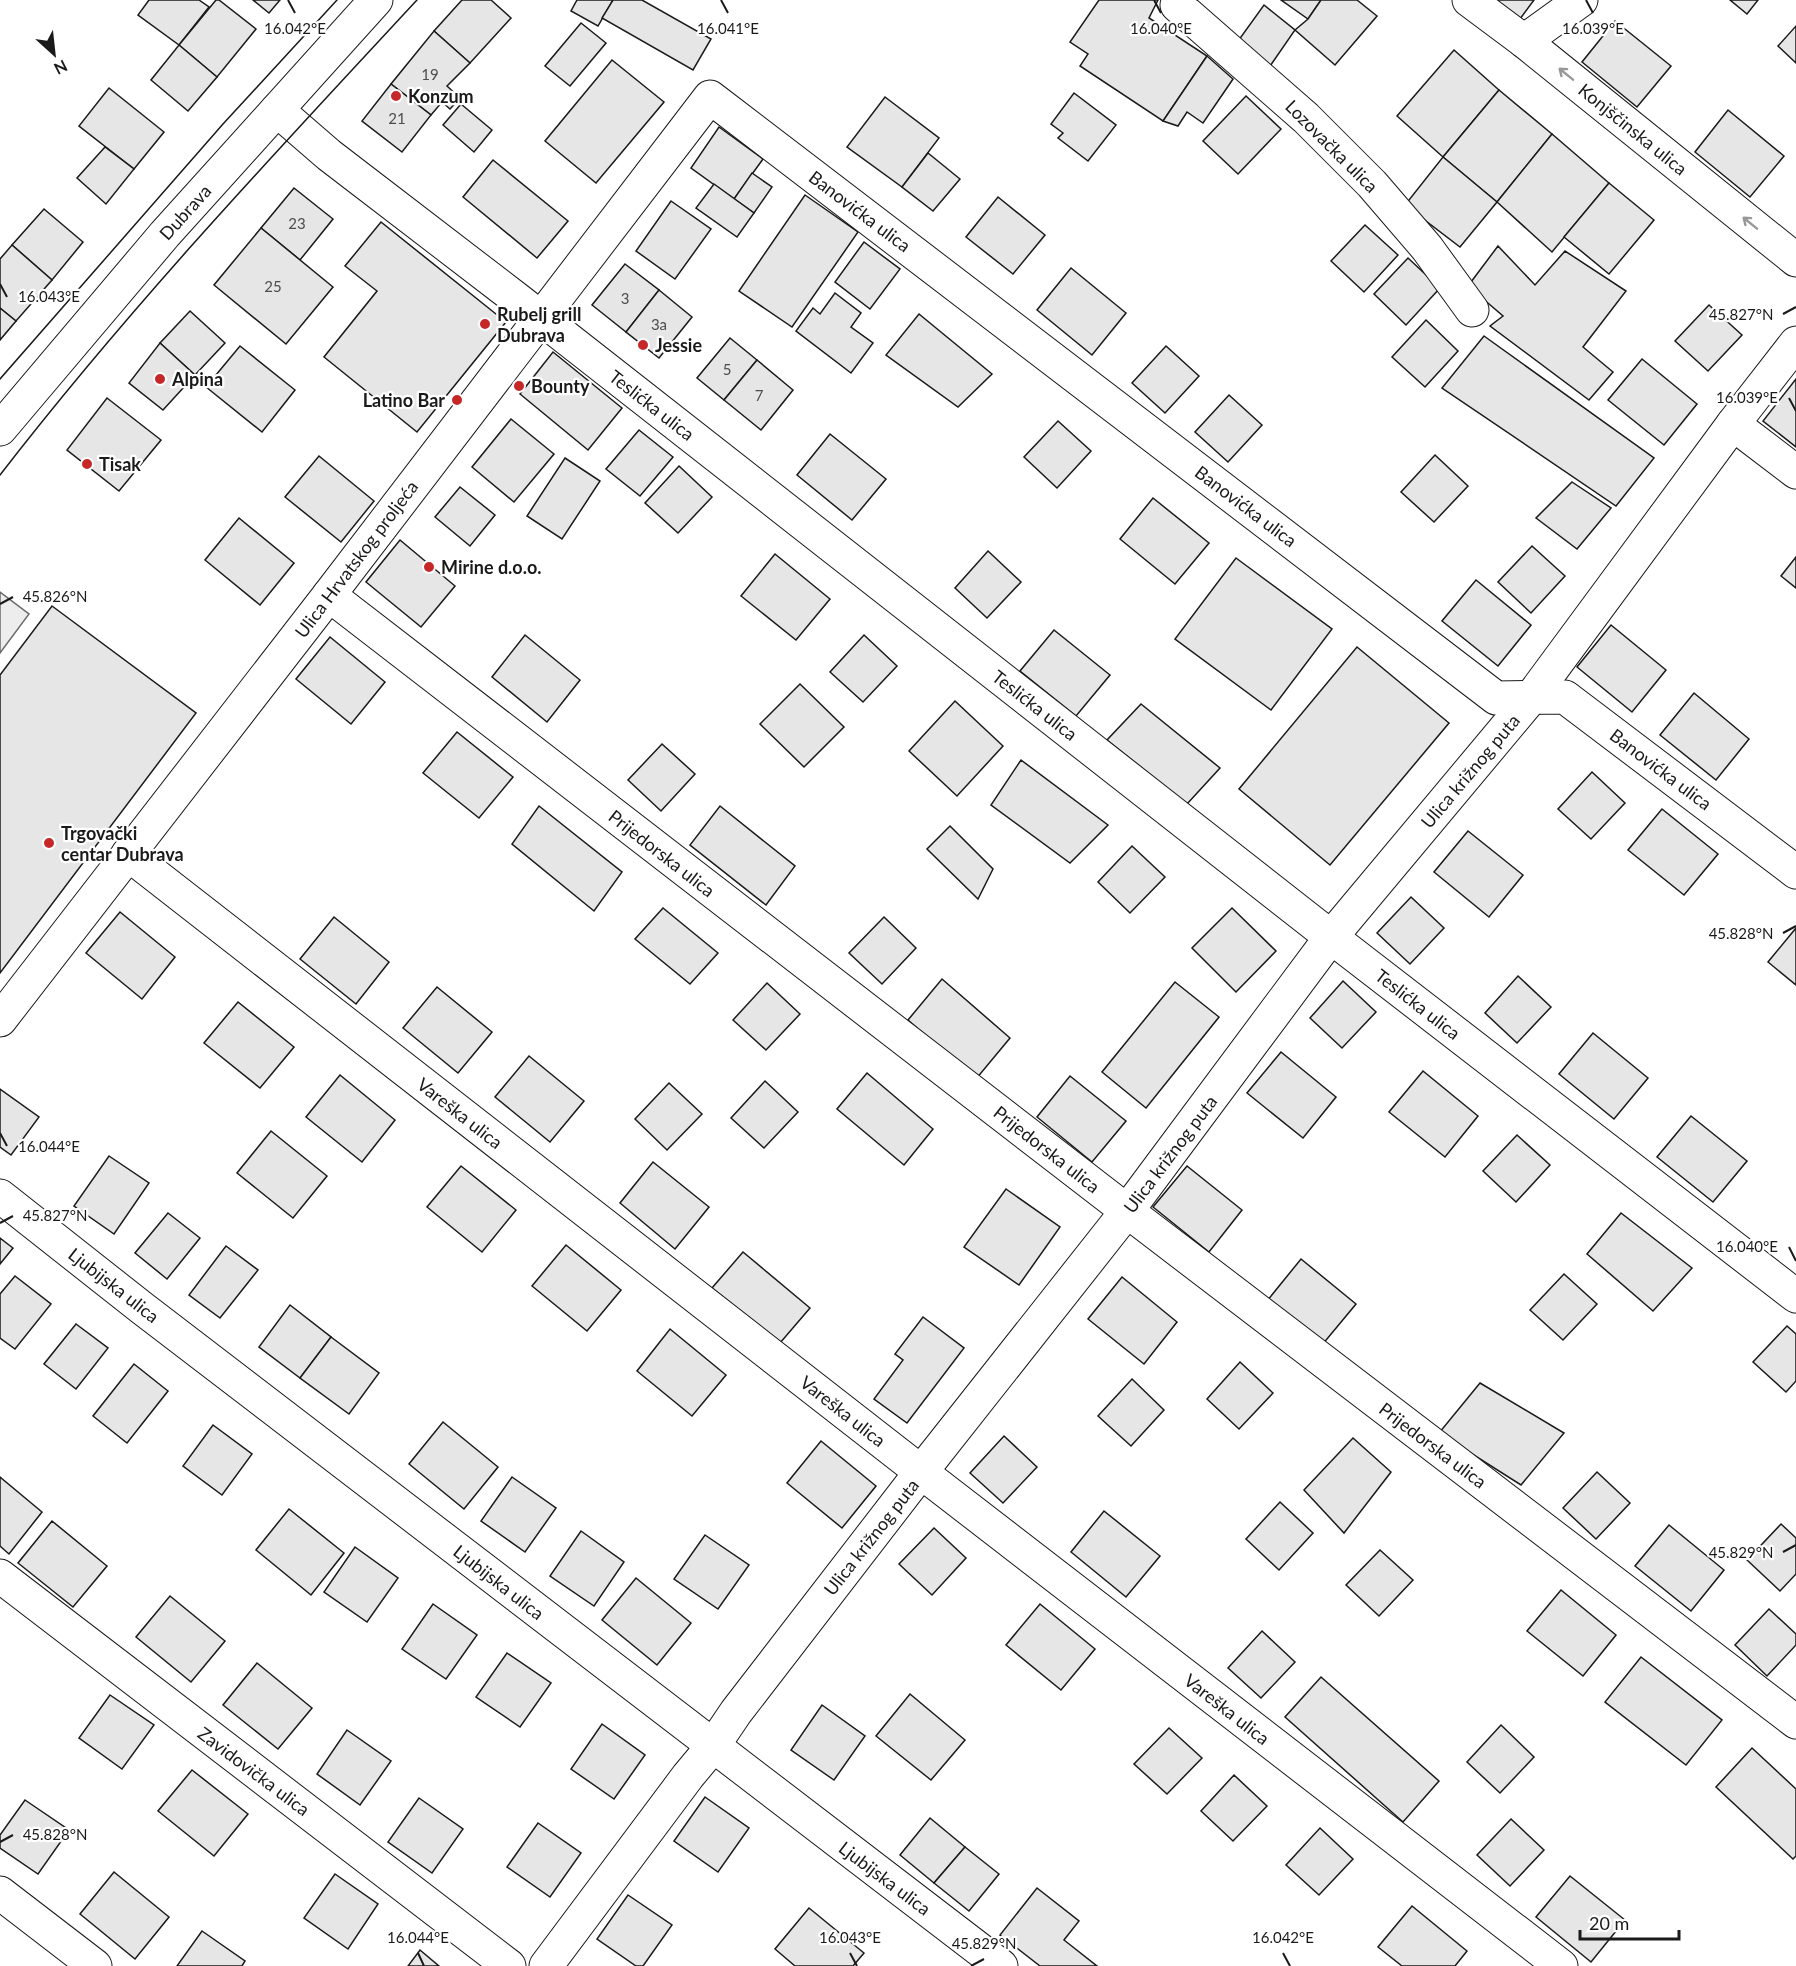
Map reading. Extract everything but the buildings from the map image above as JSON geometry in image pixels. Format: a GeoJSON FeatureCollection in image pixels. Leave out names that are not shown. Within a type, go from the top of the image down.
{"type":"FeatureCollection","features":[{"type":"Feature","properties":{"kind":"street","name":"Dubrava"},"geometry":{"type":"LineString","coordinates":[[0,429],[165,234],[376,0]]}},
{"type":"Feature","properties":{"kind":"street","name":"Lozovačka ulica"},"geometry":{"type":"LineString","coordinates":[[1180,0],[1177,4],[1306,118],[1372,184],[1427,248],[1472,310]]}},
{"type":"Feature","properties":{"kind":"street","name":"Konjščinska ulica"},"geometry":{"type":"LineString","coordinates":[[1469,0],[1524,40],[1796,260]]}},
{"type":"Feature","properties":{"kind":"street"},"geometry":{"type":"LineString","coordinates":[[1524,40],[1581,0]]}},
{"type":"Feature","properties":{"kind":"street","name":"Ulica Hrvatskog proljeća"},"geometry":{"type":"LineString","coordinates":[[0,1020],[329,596],[710,97]]}},
{"type":"Feature","properties":{"kind":"street","name":"Banovićka ulica"},"geometry":{"type":"LineString","coordinates":[[710,97],[1496,698],[1565,697],[1796,872]]}},
{"type":"Feature","properties":{"kind":"street","name":"Teslićka ulica"},"geometry":{"type":"LineString","coordinates":[[276,110],[329,155],[540,317],[1331,938],[1796,1296]]}},
{"type":"Feature","properties":{"kind":"street","name":"Ulica križnog puta"},"geometry":{"type":"LineString","coordinates":[[546,1966],[744,1703],[1127,1211],[1331,938],[1530,699],[1733,423],[1796,343]]}},
{"type":"Feature","properties":{"kind":"street"},"geometry":{"type":"LineString","coordinates":[[1733,423],[1796,472]]}},
{"type":"Feature","properties":{"kind":"street","name":"Prijedorska ulica"},"geometry":{"type":"LineString","coordinates":[[329,596],[1127,1211],[1796,1722]]}},
{"type":"Feature","properties":{"kind":"street","name":"Vareška ulica"},"geometry":{"type":"LineString","coordinates":[[128,854],[921,1473],[1561,1966]]}},
{"type":"Feature","properties":{"kind":"street","name":"Ljubijska ulica"},"geometry":{"type":"LineString","coordinates":[[0,1196],[1001,1966]]}},
{"type":"Feature","properties":{"kind":"street","name":"Zavidovička ulica"},"geometry":{"type":"LineString","coordinates":[[0,1576],[509,1966]]}},
{"type":"Feature","properties":{"kind":"street"},"geometry":{"type":"LineString","coordinates":[[0,1893],[95,1966]]}},
{"type":"Feature","properties":{"kind":"shaded area"},"geometry":{"type":"Polygon","coordinates":[[[0,592],[29,614],[0,653],[0,592]]]}},
{"type":"Feature","properties":{"kind":"tram line"},"geometry":{"type":"LineString","coordinates":[[0,379],[223,124],[337,0]]}},
{"type":"Feature","properties":{"kind":"tram line"},"geometry":{"type":"LineString","coordinates":[[0,475],[99,352],[151,292],[256,174],[417,0]]}},
{"type":"Feature","properties":{"kind":"place","name":"Konzum"},"geometry":{"type":"Point","coordinates":[396,96]}},
{"type":"Feature","properties":{"kind":"place","name":"Rubelj grill Dubrava"},"geometry":{"type":"Point","coordinates":[485,324]}},
{"type":"Feature","properties":{"kind":"place","name":"Jessie"},"geometry":{"type":"Point","coordinates":[643,345]}},
{"type":"Feature","properties":{"kind":"place","name":"Alpina"},"geometry":{"type":"Point","coordinates":[160,379]}},
{"type":"Feature","properties":{"kind":"place","name":"Bounty"},"geometry":{"type":"Point","coordinates":[519,386]}},
{"type":"Feature","properties":{"kind":"place","name":"Latino Bar"},"geometry":{"type":"Point","coordinates":[457,400]}},
{"type":"Feature","properties":{"kind":"place","name":"Tisak"},"geometry":{"type":"Point","coordinates":[87,464]}},
{"type":"Feature","properties":{"kind":"place","name":"Mirine d.o.o."},"geometry":{"type":"Point","coordinates":[429,567]}},
{"type":"Feature","properties":{"kind":"place","name":"Trgovački centar Dubrava"},"geometry":{"type":"Point","coordinates":[49,843]}}]}
